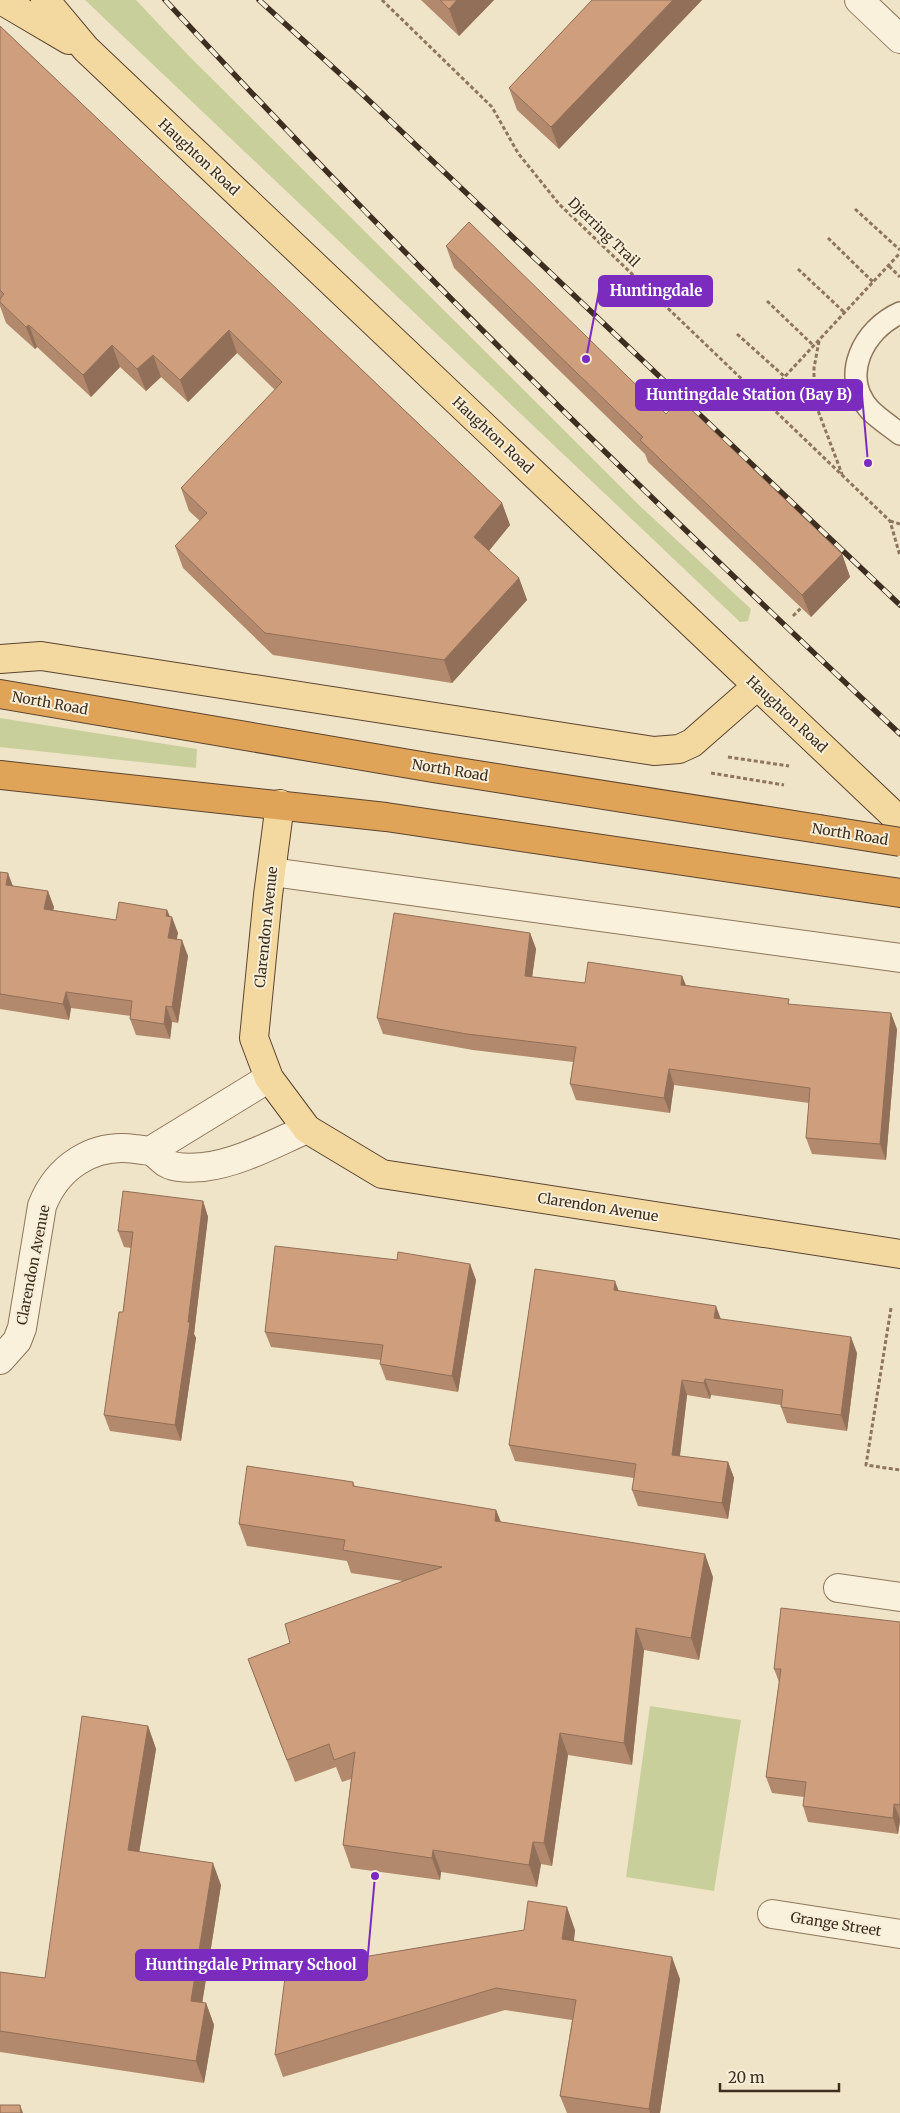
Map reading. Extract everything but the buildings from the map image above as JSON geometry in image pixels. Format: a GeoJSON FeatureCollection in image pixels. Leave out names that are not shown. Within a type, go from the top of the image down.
{"type":"FeatureCollection","features":[{"type":"Feature","properties":{"kind":"highway","name":"North Road"},"geometry":{"type":"LineString","coordinates":[[0,694],[209,731],[900,842]]}},
{"type":"Feature","properties":{"kind":"highway"},"geometry":{"type":"LineString","coordinates":[[0,775],[386,817],[900,893]]}},
{"type":"Feature","properties":{"kind":"main road","name":"Haughton Road"},"geometry":{"type":"LineString","coordinates":[[1,0],[86,49]]}},
{"type":"Feature","properties":{"kind":"main road","name":"Haughton Road"},"geometry":{"type":"LineString","coordinates":[[45,0],[86,49],[900,821]]}},
{"type":"Feature","properties":{"kind":"main road"},"geometry":{"type":"LineString","coordinates":[[0,659],[41,656],[654,751],[679,749],[692,743],[757,686]]}},
{"type":"Feature","properties":{"kind":"main road","name":"Clarendon Avenue"},"geometry":{"type":"LineString","coordinates":[[280,804],[268,895],[254,1038],[269,1078],[307,1129],[382,1174],[900,1254]]}},
{"type":"Feature","properties":{"kind":"street"},"geometry":{"type":"LineString","coordinates":[[859,0],[900,39]]}},
{"type":"Feature","properties":{"kind":"street"},"geometry":{"type":"LineString","coordinates":[[272,872],[900,958]]}},
{"type":"Feature","properties":{"kind":"street"},"geometry":{"type":"LineString","coordinates":[[150,1151],[269,1078]]}},
{"type":"Feature","properties":{"kind":"street","name":"Clarendon Avenue"},"geometry":{"type":"LineString","coordinates":[[0,1360],[17,1341],[22,1328],[39,1223],[48,1191],[67,1168],[98,1151],[125,1148],[150,1151],[167,1164],[177,1168],[204,1167],[231,1160],[307,1129]]}},
{"type":"Feature","properties":{"kind":"street"},"geometry":{"type":"LineString","coordinates":[[838,1588],[900,1597]]}},
{"type":"Feature","properties":{"kind":"street","name":"Grange Street"},"geometry":{"type":"LineString","coordinates":[[772,1914],[900,1934]]}},
{"type":"Feature","properties":{"kind":"lane"},"geometry":{"type":"LineString","coordinates":[[900,313],[884,322],[871,334],[863,346],[857,365],[856,382],[861,396],[870,410],[900,434]]}},
{"type":"Feature","properties":{"kind":"path","name":"Djerring Trail"},"geometry":{"type":"LineString","coordinates":[[382,0],[492,107],[518,153],[559,204],[890,521],[900,556]]}},
{"type":"Feature","properties":{"kind":"path"},"geometry":{"type":"LineString","coordinates":[[763,400],[900,252],[855,209]]}},
{"type":"Feature","properties":{"kind":"path"},"geometry":{"type":"LineString","coordinates":[[828,238],[873,282]]}},
{"type":"Feature","properties":{"kind":"path"},"geometry":{"type":"LineString","coordinates":[[888,266],[900,277]]}},
{"type":"Feature","properties":{"kind":"path"},"geometry":{"type":"LineString","coordinates":[[798,269],[844,313]]}},
{"type":"Feature","properties":{"kind":"path"},"geometry":{"type":"LineString","coordinates":[[767,301],[814,346]]}},
{"type":"Feature","properties":{"kind":"path"},"geometry":{"type":"LineString","coordinates":[[737,334],[785,377]]}},
{"type":"Feature","properties":{"kind":"path"},"geometry":{"type":"LineString","coordinates":[[819,340],[814,368],[814,400],[829,444],[844,476]]}},
{"type":"Feature","properties":{"kind":"path"},"geometry":{"type":"LineString","coordinates":[[890,521],[900,524]]}},
{"type":"Feature","properties":{"kind":"path"},"geometry":{"type":"LineString","coordinates":[[793,616],[806,602]]}},
{"type":"Feature","properties":{"kind":"path"},"geometry":{"type":"LineString","coordinates":[[891,1308],[866,1465],[900,1470]]}},
{"type":"Feature","properties":{"kind":"green space"},"geometry":{"type":"Polygon","coordinates":[[[85,0],[136,0],[188,55],[641,507],[751,609],[748,621],[740,622],[85,0]]]}},
{"type":"Feature","properties":{"kind":"green space"},"geometry":{"type":"Polygon","coordinates":[[[0,718],[197,749],[196,768],[0,747],[0,718]]]}},
{"type":"Feature","properties":{"kind":"green space"},"geometry":{"type":"Polygon","coordinates":[[[650,1706],[741,1720],[714,1891],[626,1877],[650,1706]]]}},
{"type":"Feature","properties":{"kind":"railway"},"geometry":{"type":"LineString","coordinates":[[165,0],[343,189],[526,374],[711,555],[900,734]]}},
{"type":"Feature","properties":{"kind":"railway"},"geometry":{"type":"LineString","coordinates":[[259,0],[360,92],[900,605]]}},
{"type":"Feature","properties":{"kind":"place","name":"Huntingdale"},"geometry":{"type":"Point","coordinates":[586,359]}},
{"type":"Feature","properties":{"kind":"place","name":"Huntingdale Station (Bay B)"},"geometry":{"type":"Point","coordinates":[868,463]}},
{"type":"Feature","properties":{"kind":"place","name":"Huntingdale Primary School"},"geometry":{"type":"Point","coordinates":[375,1876]}}]}
